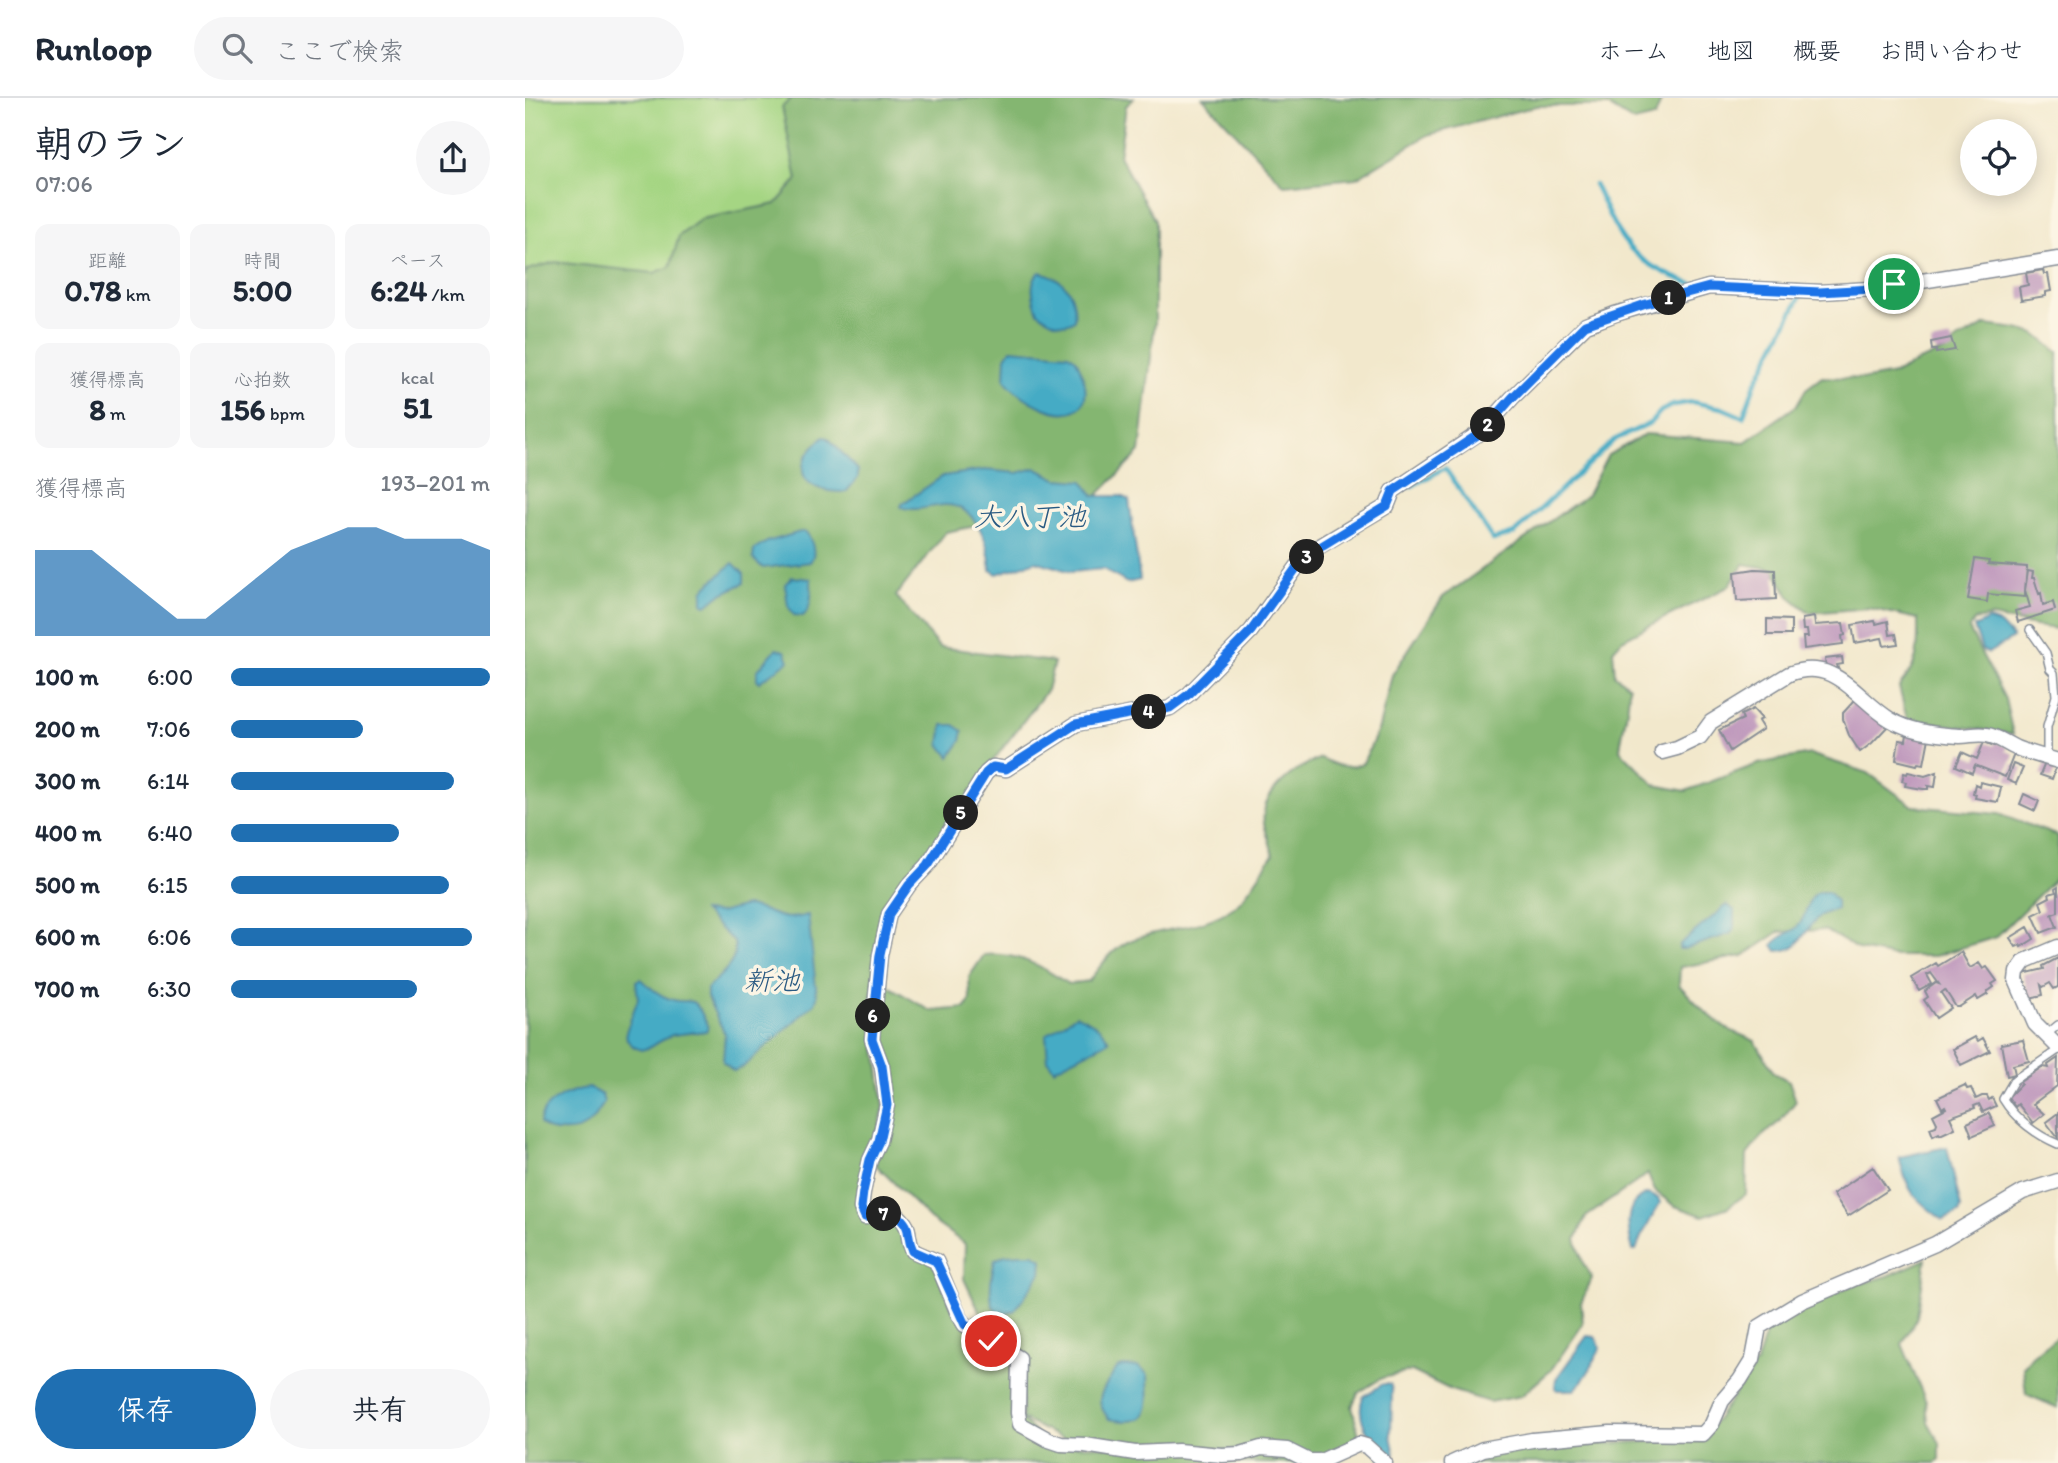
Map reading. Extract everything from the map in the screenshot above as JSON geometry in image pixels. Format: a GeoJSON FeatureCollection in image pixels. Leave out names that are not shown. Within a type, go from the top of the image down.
{"type":"FeatureCollection","features":[{"type":"Feature","properties":{"kind":"street"},"geometry":{"type":"LineString","coordinates":[[1385,1463],[1366,1446],[1359,1444],[1321,1461],[1309,1461],[1287,1450],[1261,1448],[1241,1454],[1222,1455],[1178,1451],[1135,1453],[1061,1444],[1020,1424],[1019,1358],[991,1341],[982,1324],[972,1327],[965,1325],[936,1261],[913,1251],[909,1244],[909,1229],[904,1221],[895,1213],[865,1217],[861,1208],[870,1160],[879,1141],[887,1105],[882,1066],[872,1039],[880,955],[889,914],[909,885],[928,865],[986,773],[993,767],[1006,769],[1076,724],[1170,708],[1189,694],[1251,631],[1297,567],[1315,550],[1387,506],[1393,491],[1482,432],[1520,389],[1585,325],[1646,304],[1709,287],[1820,292],[1872,289],[2058,259]]}},
{"type":"Feature","properties":{"kind":"street"},"geometry":{"type":"LineString","coordinates":[[1662,752],[1700,737],[1711,722],[1790,674],[1800,670],[1820,670],[1845,680],[1869,704],[1893,722],[1919,730],[1959,736],[1988,734],[2016,748],[2053,759]]}},
{"type":"Feature","properties":{"kind":"street"},"geometry":{"type":"LineString","coordinates":[[2058,947],[2025,961],[2017,971],[2017,980],[2035,1024],[2058,1049]]}},
{"type":"Feature","properties":{"kind":"street"},"geometry":{"type":"LineString","coordinates":[[1452,1463],[1483,1449],[1532,1440],[1610,1433],[1703,1434],[1712,1424],[1722,1401],[1753,1359],[1759,1328],[1802,1301],[1935,1244],[2023,1192],[2058,1181]]}},
{"type":"Feature","properties":{"kind":"lane"},"geometry":{"type":"LineString","coordinates":[[2030,630],[2046,653],[2050,669],[2054,673],[2056,696],[2047,727],[2053,759]]}},
{"type":"Feature","properties":{"kind":"lane"},"geometry":{"type":"LineString","coordinates":[[2045,1035],[2058,1025]]}},
{"type":"Feature","properties":{"kind":"lane"},"geometry":{"type":"LineString","coordinates":[[2058,1049],[2014,1080],[2003,1099],[2012,1114],[2048,1140],[2058,1144]]}},
{"type":"Feature","properties":{"kind":"green space"},"geometry":{"type":"Polygon","coordinates":[[[525,98],[854,98],[850,148],[525,546],[525,98]]]}},
{"type":"Feature","properties":{"kind":"green space"},"geometry":{"type":"Polygon","coordinates":[[[792,98],[1134,98],[1126,106],[1119,156],[1155,221],[1155,322],[1140,452],[1090,503],[946,532],[896,596],[939,647],[1054,662],[1047,690],[993,761],[936,848],[891,905],[870,1002],[884,1107],[858,1211],[898,1217],[906,1236],[934,1263],[955,1315],[1015,1361],[1014,1413],[1048,1444],[1287,1454],[1298,1463],[525,1463],[525,276],[527,270],[555,262],[654,273],[670,267],[679,236],[701,219],[776,204],[797,180],[782,107],[792,98]]]}},
{"type":"Feature","properties":{"kind":"green space"},"geometry":{"type":"Polygon","coordinates":[[[1203,98],[1662,98],[1655,117],[1634,122],[1608,106],[1536,106],[1428,135],[1356,178],[1284,185],[1203,98]]]}},
{"type":"Feature","properties":{"kind":"green space"},"geometry":{"type":"Polygon","coordinates":[[[1986,325],[2035,334],[2058,352],[2058,629],[1992,617],[1975,620],[1969,629],[2005,699],[2013,734],[1907,719],[1899,687],[1911,670],[1916,655],[1918,619],[1869,608],[1810,613],[1789,596],[1773,569],[1744,564],[1728,587],[1622,640],[1613,650],[1615,675],[1629,686],[1620,750],[1655,785],[1686,791],[1758,764],[1810,754],[1868,773],[1913,806],[1999,814],[2058,836],[2058,876],[1996,937],[1935,956],[1891,956],[1859,950],[1825,930],[1779,932],[1743,956],[1680,967],[1679,985],[1725,1028],[1755,1041],[1774,1073],[1789,1081],[1796,1101],[1747,1155],[1746,1194],[1728,1207],[1703,1216],[1675,1206],[1655,1191],[1648,1174],[1586,1217],[1576,1239],[1583,1263],[1592,1278],[1581,1303],[1583,1324],[1551,1370],[1521,1396],[1489,1402],[1451,1390],[1412,1371],[1382,1378],[1358,1393],[1352,1406],[1360,1440],[1319,1457],[1243,1450],[1158,1449],[1063,1439],[1022,1419],[1022,1356],[984,1321],[964,1279],[965,1244],[930,1219],[875,1164],[887,1125],[892,1095],[891,1079],[877,1031],[885,984],[931,1011],[966,1008],[970,1000],[969,977],[984,955],[1018,958],[1049,971],[1068,984],[1089,981],[1125,943],[1209,920],[1234,907],[1273,855],[1264,823],[1264,812],[1274,791],[1291,774],[1321,758],[1341,766],[1363,763],[1379,728],[1392,675],[1443,597],[1587,495],[1608,455],[1646,434],[1745,442],[1796,406],[1806,389],[1822,377],[1867,379],[1894,374],[1946,351],[1957,340],[1986,325]]]}},
{"type":"Feature","properties":{"kind":"green space"},"geometry":{"type":"Polygon","coordinates":[[[1926,1259],[1917,1317],[1902,1344],[1926,1402],[1928,1422],[1940,1443],[1940,1459],[1935,1463],[1470,1463],[1519,1450],[1702,1440],[1757,1362],[1768,1327],[1848,1287],[1888,1276],[1926,1259]]]}},
{"type":"Feature","properties":{"kind":"green space"},"geometry":{"type":"Polygon","coordinates":[[[2058,1336],[2058,1408],[2026,1394],[2023,1367],[2032,1356],[2058,1336]]]}},
{"type":"Feature","properties":{"kind":"water"},"geometry":{"type":"Polygon","coordinates":[[[1040,272],[1063,283],[1071,295],[1074,320],[1070,323],[1060,324],[1038,312],[1033,285],[1040,272]]]}},
{"type":"Feature","properties":{"kind":"water"},"geometry":{"type":"Polygon","coordinates":[[[1011,349],[1068,354],[1076,359],[1085,386],[1083,403],[1076,410],[1054,411],[1020,394],[1005,380],[1006,357],[1011,349]]]}},
{"type":"Feature","properties":{"kind":"water"},"geometry":{"type":"Polygon","coordinates":[[[824,437],[858,470],[858,478],[846,492],[818,488],[804,476],[805,458],[824,437]]]}},
{"type":"Feature","properties":{"kind":"water","name":"大八丁池"},"geometry":{"type":"Polygon","coordinates":[[[1035,468],[1057,479],[1083,481],[1094,496],[1121,496],[1129,500],[1140,580],[1127,583],[1103,569],[1071,572],[1036,561],[997,574],[991,570],[979,527],[965,511],[944,505],[917,509],[901,507],[943,476],[984,470],[1018,473],[1035,468]]]}},
{"type":"Feature","properties":{"kind":"water"},"geometry":{"type":"Polygon","coordinates":[[[806,532],[812,543],[813,555],[810,562],[763,568],[753,559],[754,550],[767,542],[806,532]]]}},
{"type":"Feature","properties":{"kind":"water"},"geometry":{"type":"Polygon","coordinates":[[[733,563],[744,574],[744,583],[719,595],[707,605],[703,604],[703,591],[733,563]]]}},
{"type":"Feature","properties":{"kind":"water"},"geometry":{"type":"Polygon","coordinates":[[[792,577],[811,579],[810,604],[803,616],[794,615],[788,606],[785,584],[792,577]]]}},
{"type":"Feature","properties":{"kind":"water"},"geometry":{"type":"Polygon","coordinates":[[[1988,620],[2000,624],[2013,638],[1988,653],[1982,650],[1974,627],[1988,620]]]}},
{"type":"Feature","properties":{"kind":"water"},"geometry":{"type":"Polygon","coordinates":[[[776,649],[785,651],[789,661],[759,682],[757,671],[776,649]]]}},
{"type":"Feature","properties":{"kind":"water"},"geometry":{"type":"Polygon","coordinates":[[[943,725],[954,725],[963,731],[961,741],[950,757],[940,744],[943,725]]]}},
{"type":"Feature","properties":{"kind":"water"},"geometry":{"type":"Polygon","coordinates":[[[1818,892],[1828,892],[1836,901],[1836,909],[1814,921],[1798,943],[1786,950],[1777,951],[1773,945],[1800,923],[1810,900],[1818,892]]]}},
{"type":"Feature","properties":{"kind":"water"},"geometry":{"type":"Polygon","coordinates":[[[1727,905],[1734,910],[1734,929],[1730,934],[1679,949],[1680,944],[1727,905]]]}},
{"type":"Feature","properties":{"kind":"water","name":"新池"},"geometry":{"type":"Polygon","coordinates":[[[746,906],[782,917],[808,915],[817,997],[815,1003],[743,1067],[734,1071],[723,1062],[725,1034],[707,997],[707,989],[731,962],[734,942],[703,912],[719,913],[746,906]]]}},
{"type":"Feature","properties":{"kind":"water"},"geometry":{"type":"Polygon","coordinates":[[[640,979],[663,996],[693,1003],[702,1014],[708,1027],[706,1031],[672,1035],[641,1050],[634,1047],[627,1040],[626,1032],[638,999],[636,981],[640,979]]]}},
{"type":"Feature","properties":{"kind":"water"},"geometry":{"type":"Polygon","coordinates":[[[1076,1015],[1095,1025],[1109,1041],[1054,1069],[1048,1061],[1046,1035],[1076,1015]]]}},
{"type":"Feature","properties":{"kind":"water"},"geometry":{"type":"Polygon","coordinates":[[[589,1088],[602,1095],[604,1103],[586,1125],[576,1130],[557,1131],[540,1124],[541,1116],[550,1103],[565,1094],[589,1088]]]}},
{"type":"Feature","properties":{"kind":"water"},"geometry":{"type":"Polygon","coordinates":[[[1947,1147],[1961,1208],[1959,1213],[1943,1220],[1913,1194],[1905,1179],[1899,1157],[1947,1147]]]}},
{"type":"Feature","properties":{"kind":"water"},"geometry":{"type":"Polygon","coordinates":[[[1648,1194],[1658,1198],[1660,1203],[1636,1250],[1633,1250],[1629,1217],[1634,1203],[1648,1194]]]}},
{"type":"Feature","properties":{"kind":"water"},"geometry":{"type":"Polygon","coordinates":[[[1034,1254],[1042,1259],[1041,1273],[1015,1310],[997,1312],[991,1297],[995,1260],[1005,1255],[1034,1254]]]}},
{"type":"Feature","properties":{"kind":"water"},"geometry":{"type":"Polygon","coordinates":[[[1587,1336],[1595,1337],[1601,1347],[1583,1381],[1574,1390],[1557,1390],[1556,1379],[1587,1336]]]}},
{"type":"Feature","properties":{"kind":"water"},"geometry":{"type":"Polygon","coordinates":[[[1139,1367],[1148,1375],[1148,1406],[1141,1418],[1134,1421],[1109,1419],[1101,1405],[1104,1388],[1117,1368],[1139,1367]]]}},
{"type":"Feature","properties":{"kind":"water"},"geometry":{"type":"Polygon","coordinates":[[[1383,1384],[1390,1384],[1392,1389],[1391,1436],[1395,1454],[1391,1456],[1371,1439],[1361,1414],[1363,1397],[1383,1384]]]}},
{"type":"Feature","properties":{"kind":"building"},"geometry":{"type":"Polygon","coordinates":[[[2043,270],[2044,274],[2048,274],[2051,291],[2046,292],[2046,296],[2021,300],[2019,287],[2028,285],[2026,273],[2043,270]]]}},
{"type":"Feature","properties":{"kind":"building"},"geometry":{"type":"Polygon","coordinates":[[[1951,338],[1955,350],[1936,353],[1936,350],[1932,350],[1931,342],[1951,338]]]}},
{"type":"Feature","properties":{"kind":"building"},"geometry":{"type":"Polygon","coordinates":[[[1975,559],[1989,561],[1988,564],[2027,567],[2025,597],[1988,594],[1987,602],[1968,599],[1975,559]]]}},
{"type":"Feature","properties":{"kind":"building"},"geometry":{"type":"Polygon","coordinates":[[[1775,570],[1776,599],[1737,601],[1735,572],[1775,570]]]}},
{"type":"Feature","properties":{"kind":"building"},"geometry":{"type":"Polygon","coordinates":[[[2028,571],[2033,572],[2032,578],[2039,594],[2041,593],[2043,605],[2053,602],[2055,610],[2018,622],[2015,611],[2030,607],[2025,590],[2028,571]]]}},
{"type":"Feature","properties":{"kind":"building"},"geometry":{"type":"Polygon","coordinates":[[[1814,617],[1815,625],[1843,623],[1843,644],[1804,649],[1803,637],[1808,637],[1807,630],[1803,630],[1802,619],[1814,617]]]}},
{"type":"Feature","properties":{"kind":"building"},"geometry":{"type":"Polygon","coordinates":[[[1767,619],[1791,620],[1791,635],[1767,635],[1767,619]]]}},
{"type":"Feature","properties":{"kind":"building"},"geometry":{"type":"Polygon","coordinates":[[[1875,621],[1876,624],[1888,621],[1890,635],[1896,634],[1898,644],[1884,646],[1882,638],[1855,643],[1852,625],[1875,621]]]}},
{"type":"Feature","properties":{"kind":"building"},"geometry":{"type":"Polygon","coordinates":[[[1842,657],[1843,664],[1837,665],[1838,668],[1826,670],[1825,659],[1842,657]]]}},
{"type":"Feature","properties":{"kind":"building"},"geometry":{"type":"Polygon","coordinates":[[[1855,700],[1887,727],[1860,752],[1843,719],[1843,713],[1855,700]]]}},
{"type":"Feature","properties":{"kind":"building"},"geometry":{"type":"Polygon","coordinates":[[[1753,709],[1762,719],[1758,721],[1763,729],[1730,751],[1719,730],[1743,719],[1741,715],[1753,709]]]}},
{"type":"Feature","properties":{"kind":"building"},"geometry":{"type":"Polygon","coordinates":[[[1907,734],[1929,738],[1924,764],[1896,760],[1899,740],[1906,741],[1907,734]]]}},
{"type":"Feature","properties":{"kind":"building"},"geometry":{"type":"Polygon","coordinates":[[[1984,742],[1994,746],[1995,742],[2008,747],[2006,751],[2014,754],[2005,777],[1975,765],[1972,773],[1956,766],[1962,752],[1977,759],[1984,742]]]}},
{"type":"Feature","properties":{"kind":"building"},"geometry":{"type":"Polygon","coordinates":[[[2045,763],[2056,767],[2052,779],[2040,775],[2045,763]]]}},
{"type":"Feature","properties":{"kind":"building"},"geometry":{"type":"Polygon","coordinates":[[[2013,764],[2023,768],[2016,784],[2007,780],[2013,764]]]}},
{"type":"Feature","properties":{"kind":"building"},"geometry":{"type":"Polygon","coordinates":[[[1937,772],[1935,787],[1928,786],[1928,789],[1923,789],[1905,786],[1906,782],[1902,781],[1904,773],[1925,776],[1937,772]]]}},
{"type":"Feature","properties":{"kind":"building"},"geometry":{"type":"Polygon","coordinates":[[[1980,782],[2001,787],[1998,802],[1975,798],[1975,784],[1979,786],[1980,782]]]}},
{"type":"Feature","properties":{"kind":"building"},"geometry":{"type":"Polygon","coordinates":[[[2024,794],[2039,801],[2035,811],[2020,804],[2024,794]]]}},
{"type":"Feature","properties":{"kind":"building"},"geometry":{"type":"Polygon","coordinates":[[[2058,887],[2058,912],[2052,914],[2057,927],[2041,933],[2033,915],[2043,910],[2040,902],[2056,892],[2058,887]]]}},
{"type":"Feature","properties":{"kind":"building"},"geometry":{"type":"Polygon","coordinates":[[[2028,927],[2034,939],[2016,947],[2010,938],[2028,927]]]}},
{"type":"Feature","properties":{"kind":"building"},"geometry":{"type":"Polygon","coordinates":[[[1961,952],[1970,968],[1979,963],[1983,969],[1987,967],[1997,981],[1992,984],[1994,987],[1988,994],[1978,1000],[1976,996],[1959,1007],[1956,1007],[1945,990],[1941,993],[1951,1008],[1936,1018],[1924,1000],[1928,997],[1925,991],[1936,983],[1939,984],[1931,973],[1927,975],[1932,984],[1919,991],[1911,978],[1961,952]]]}},
{"type":"Feature","properties":{"kind":"building"},"geometry":{"type":"Polygon","coordinates":[[[2058,958],[2058,987],[2054,989],[2050,983],[2043,987],[2041,985],[2043,995],[2029,998],[2023,974],[2044,969],[2043,966],[2058,958]]]}},
{"type":"Feature","properties":{"kind":"building"},"geometry":{"type":"Polygon","coordinates":[[[1975,1037],[1978,1041],[1983,1038],[1990,1051],[1961,1065],[1953,1049],[1975,1037]]]}},
{"type":"Feature","properties":{"kind":"building"},"geometry":{"type":"Polygon","coordinates":[[[2023,1040],[2029,1061],[2013,1065],[2015,1074],[2007,1076],[2001,1044],[2023,1040]]]}},
{"type":"Feature","properties":{"kind":"building"},"geometry":{"type":"Polygon","coordinates":[[[2058,1058],[2057,1086],[2033,1104],[2044,1114],[2033,1123],[2018,1104],[2015,1107],[2008,1097],[2020,1082],[2042,1067],[2049,1068],[2048,1065],[2058,1058]]]}},
{"type":"Feature","properties":{"kind":"building"},"geometry":{"type":"Polygon","coordinates":[[[1965,1085],[1967,1089],[1971,1088],[1976,1099],[1987,1096],[1989,1100],[1992,1098],[1996,1106],[1983,1112],[1979,1104],[1950,1117],[1955,1128],[1933,1136],[1930,1128],[1937,1123],[1933,1115],[1946,1108],[1942,1108],[1937,1098],[1965,1085]]]}},
{"type":"Feature","properties":{"kind":"building"},"geometry":{"type":"Polygon","coordinates":[[[1989,1113],[1995,1126],[1972,1136],[1967,1123],[1989,1113]]]}},
{"type":"Feature","properties":{"kind":"building"},"geometry":{"type":"Polygon","coordinates":[[[2058,1113],[2058,1138],[2046,1122],[2058,1113]]]}},
{"type":"Feature","properties":{"kind":"building"},"geometry":{"type":"Polygon","coordinates":[[[1873,1167],[1888,1190],[1848,1216],[1833,1194],[1873,1167]]]}},
{"type":"Feature","properties":{"kind":"waterway"},"geometry":{"type":"LineString","coordinates":[[1594,184],[1616,229],[1632,250],[1659,270],[1699,286]]}},
{"type":"Feature","properties":{"kind":"waterway"},"geometry":{"type":"LineString","coordinates":[[1410,487],[1445,468],[1493,540],[1515,533],[1614,440],[1650,423],[1661,411],[1673,405],[1692,402],[1722,408],[1743,417],[1755,384],[1801,295]]}},
{"type":"Feature","properties":{"kind":"route"},"geometry":{"type":"LineString","coordinates":[[991,1341],[982,1324],[972,1327],[965,1325],[936,1261],[913,1251],[909,1244],[909,1229],[904,1221],[895,1213],[865,1217],[861,1208],[870,1160],[885,1122],[887,1105],[882,1066],[872,1039],[880,955],[889,914],[909,885],[928,865],[986,773],[993,767],[1006,769],[1076,724],[1170,708],[1189,694],[1251,631],[1297,567],[1315,550],[1387,506],[1393,491],[1482,432],[1585,325],[1646,304],[1709,287],[1820,292],[1872,289],[1894,284]]}}]}
